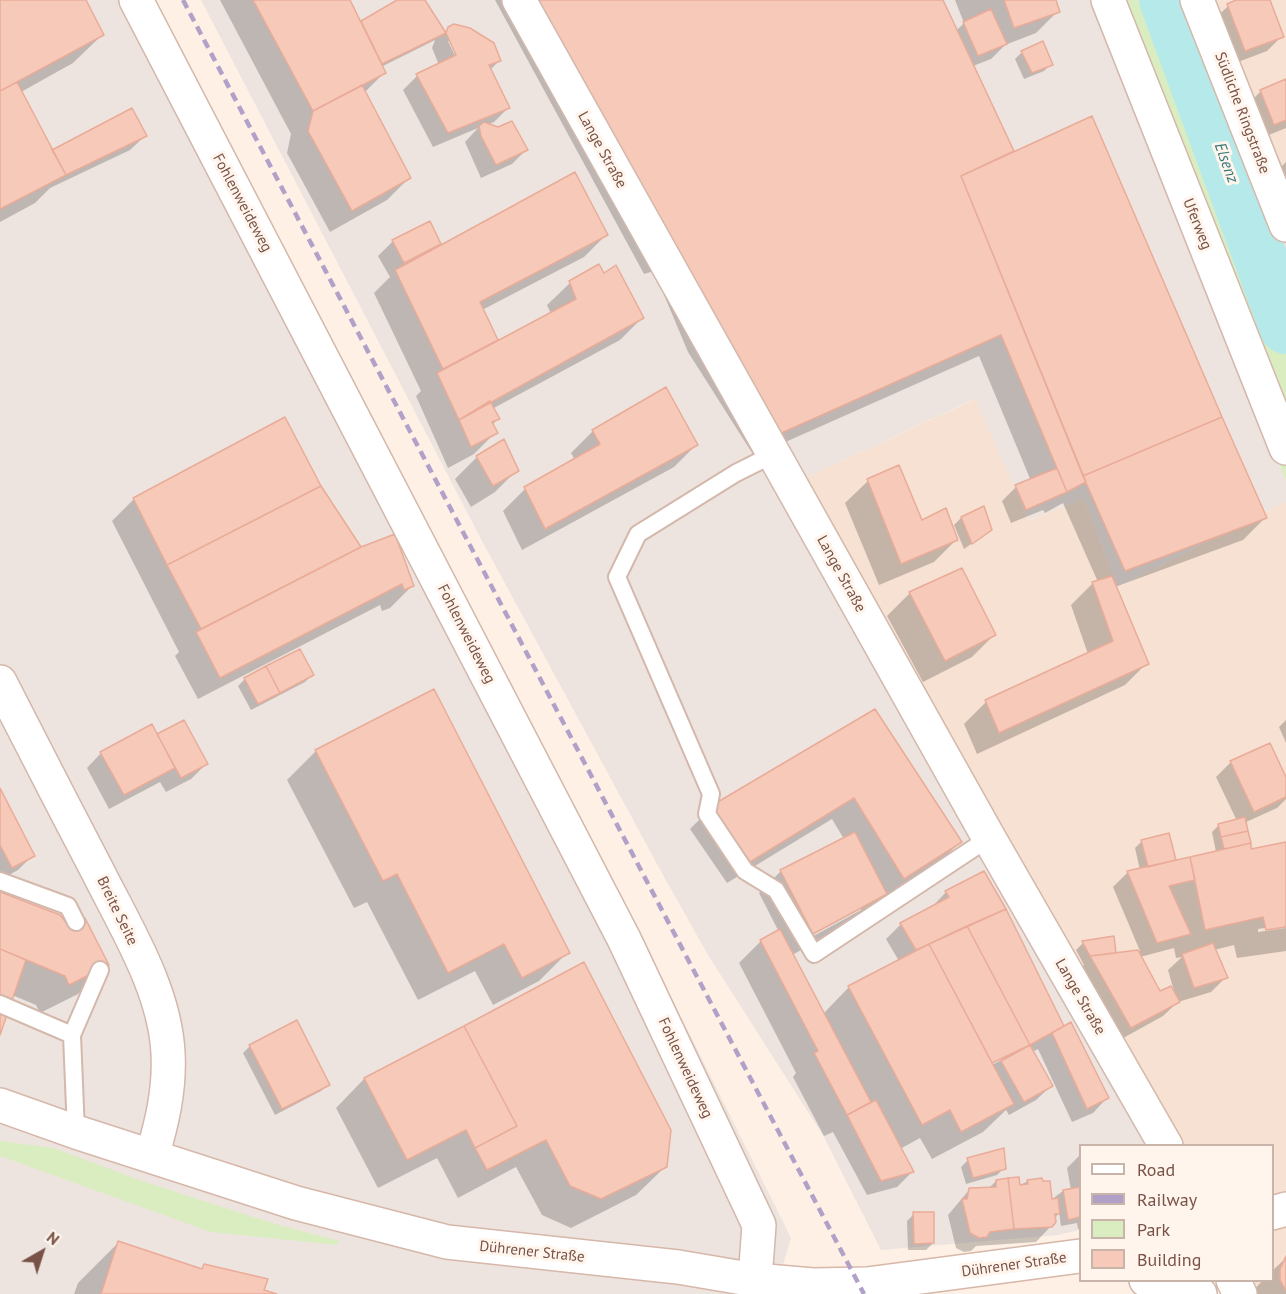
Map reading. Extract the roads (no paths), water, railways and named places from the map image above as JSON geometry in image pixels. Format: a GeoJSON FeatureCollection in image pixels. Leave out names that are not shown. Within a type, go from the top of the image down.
{"type":"FeatureCollection","features":[{"type":"Feature","properties":{"kind":"street","name":"Fohlenweideweg"},"geometry":{"type":"LineString","coordinates":[[136,0],[634,960],[759,1225],[755,1280]]}},
{"type":"Feature","properties":{"kind":"street","name":"Lange Straße"},"geometry":{"type":"LineString","coordinates":[[519,0],[989,838],[1166,1144]]}},
{"type":"Feature","properties":{"kind":"street","name":"Uferweg"},"geometry":{"type":"LineString","coordinates":[[1108,0],[1286,448]]}},
{"type":"Feature","properties":{"kind":"street","name":"Südliche Ringstraße"},"geometry":{"type":"LineString","coordinates":[[1197,0],[1286,225]]}},
{"type":"Feature","properties":{"kind":"street","name":"Breite Seite"},"geometry":{"type":"LineString","coordinates":[[0,682],[150,978],[168,1052],[168,1086],[162,1125],[152,1156]]}},
{"type":"Feature","properties":{"kind":"street","name":"Dührener Straße"},"geometry":{"type":"LineString","coordinates":[[0,1105],[296,1203],[447,1242],[678,1267],[755,1280],[813,1285],[867,1284],[1027,1265],[1079,1256]]}},
{"type":"Feature","properties":{"kind":"street"},"geometry":{"type":"LineString","coordinates":[[1027,1265],[1079,1272]]}},
{"type":"Feature","properties":{"kind":"street"},"geometry":{"type":"LineString","coordinates":[[1154,1282],[1186,1286],[1200,1294]]}},
{"type":"Feature","properties":{"kind":"lane"},"geometry":{"type":"LineString","coordinates":[[774,454],[736,473],[638,534],[617,577],[711,794],[707,814],[745,871],[776,890],[814,954],[989,838]]}},
{"type":"Feature","properties":{"kind":"lane"},"geometry":{"type":"LineString","coordinates":[[0,881],[68,906],[76,922]]}},
{"type":"Feature","properties":{"kind":"lane"},"geometry":{"type":"LineString","coordinates":[[76,1132],[72,1035],[100,970]]}},
{"type":"Feature","properties":{"kind":"lane"},"geometry":{"type":"LineString","coordinates":[[0,1004],[72,1035]]}},
{"type":"Feature","properties":{"kind":"waterway","name":"Elsenz"},"geometry":{"type":"LineString","coordinates":[[1166,0],[1286,327]]}},
{"type":"Feature","properties":{"kind":"railway"},"geometry":{"type":"LineString","coordinates":[[183,0],[864,1294]]}}]}
